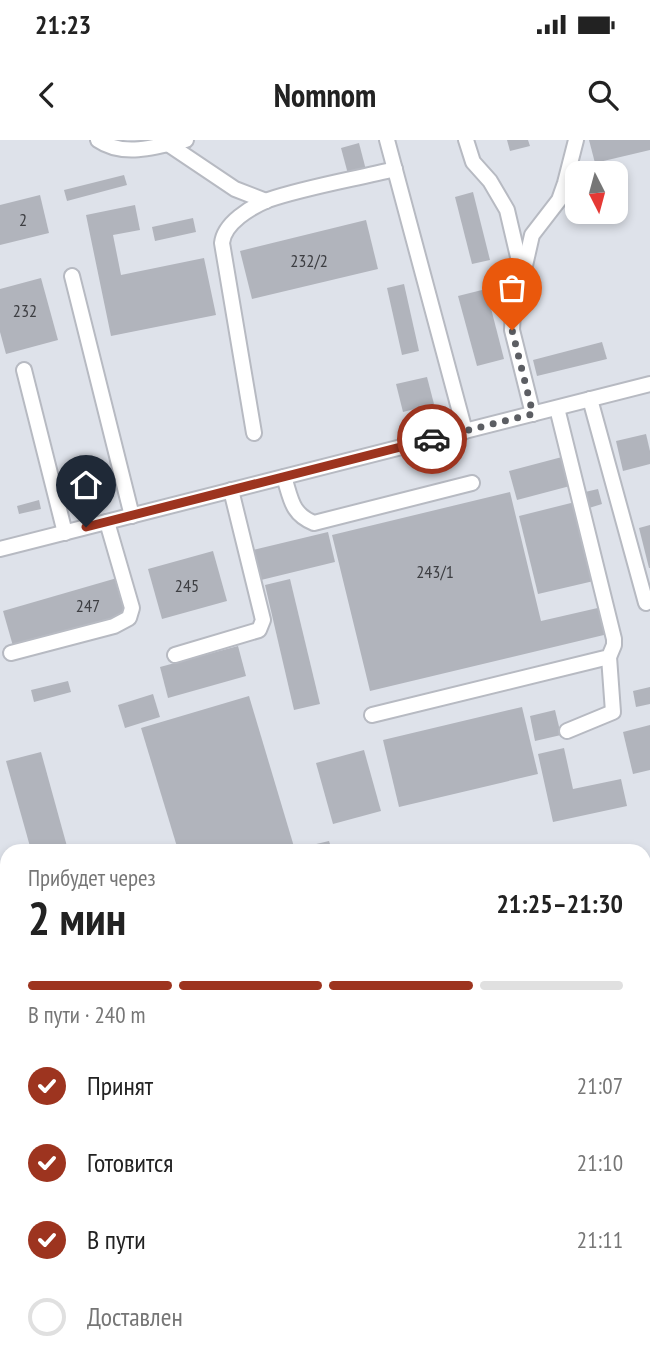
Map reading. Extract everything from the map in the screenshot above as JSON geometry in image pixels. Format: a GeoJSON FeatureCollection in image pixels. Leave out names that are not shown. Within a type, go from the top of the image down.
{"type":"FeatureCollection","features":[{"type":"Feature","properties":{"kind":"street"},"geometry":{"type":"LineString","coordinates":[[98,140],[122,150],[145,149],[186,140]]}},
{"type":"Feature","properties":{"kind":"street"},"geometry":{"type":"LineString","coordinates":[[387,140],[465,431]]}},
{"type":"Feature","properties":{"kind":"street"},"geometry":{"type":"LineString","coordinates":[[466,140],[473,162],[490,181],[507,210],[523,274]]}},
{"type":"Feature","properties":{"kind":"street"},"geometry":{"type":"LineString","coordinates":[[533,414],[512,330],[513,312],[532,235],[559,200],[576,140]]}},
{"type":"Feature","properties":{"kind":"street"},"geometry":{"type":"LineString","coordinates":[[169,144],[235,189],[266,201]]}},
{"type":"Feature","properties":{"kind":"street"},"geometry":{"type":"LineString","coordinates":[[254,433],[222,243],[226,229],[266,201],[395,169]]}},
{"type":"Feature","properties":{"kind":"street"},"geometry":{"type":"LineString","coordinates":[[72,276],[132,516]]}},
{"type":"Feature","properties":{"kind":"street"},"geometry":{"type":"LineString","coordinates":[[24,370],[65,533]]}},
{"type":"Feature","properties":{"kind":"street"},"geometry":{"type":"LineString","coordinates":[[0,549],[650,384]]}},
{"type":"Feature","properties":{"kind":"street"},"geometry":{"type":"LineString","coordinates":[[590,399],[646,603]]}},
{"type":"Feature","properties":{"kind":"street"},"geometry":{"type":"LineString","coordinates":[[557,408],[614,639],[609,657],[613,712],[566,731]]}},
{"type":"Feature","properties":{"kind":"street"},"geometry":{"type":"LineString","coordinates":[[284,477],[295,510],[302,518],[314,523],[472,483]]}},
{"type":"Feature","properties":{"kind":"street"},"geometry":{"type":"LineString","coordinates":[[175,655],[260,630],[263,620],[231,491]]}},
{"type":"Feature","properties":{"kind":"street"},"geometry":{"type":"LineString","coordinates":[[11,653],[114,625],[129,618],[132,608],[107,522]]}},
{"type":"Feature","properties":{"kind":"street"},"geometry":{"type":"LineString","coordinates":[[372,715],[609,657]]}},
{"type":"Feature","properties":{"kind":"building"},"geometry":{"type":"Polygon","coordinates":[[[507,140],[528,140],[530,146],[510,151],[507,140]]]}},
{"type":"Feature","properties":{"kind":"building"},"geometry":{"type":"Polygon","coordinates":[[[589,140],[650,140],[650,150],[594,161],[589,140]]]}},
{"type":"Feature","properties":{"kind":"building"},"geometry":{"type":"Polygon","coordinates":[[[359,143],[366,170],[348,174],[341,148],[359,143]]]}},
{"type":"Feature","properties":{"kind":"building"},"geometry":{"type":"Polygon","coordinates":[[[124,175],[127,185],[67,201],[64,190],[124,175]]]}},
{"type":"Feature","properties":{"kind":"building"},"geometry":{"type":"Polygon","coordinates":[[[473,192],[490,260],[472,264],[455,197],[473,192]]]}},
{"type":"Feature","properties":{"kind":"building"},"geometry":{"type":"Polygon","coordinates":[[[40,195],[49,233],[0,245],[0,205],[40,195]]]}},
{"type":"Feature","properties":{"kind":"building"},"geometry":{"type":"Polygon","coordinates":[[[135,205],[140,230],[113,235],[121,275],[204,258],[216,315],[111,336],[86,215],[135,205]]]}},
{"type":"Feature","properties":{"kind":"building"},"geometry":{"type":"Polygon","coordinates":[[[193,218],[196,232],[155,241],[152,227],[193,218]]]}},
{"type":"Feature","properties":{"kind":"building"},"geometry":{"type":"Polygon","coordinates":[[[366,220],[378,269],[252,299],[240,251],[366,220]]]}},
{"type":"Feature","properties":{"kind":"building"},"geometry":{"type":"Polygon","coordinates":[[[41,278],[58,340],[6,354],[0,332],[0,289],[41,278]]]}},
{"type":"Feature","properties":{"kind":"building"},"geometry":{"type":"Polygon","coordinates":[[[404,284],[419,351],[402,355],[387,288],[404,284]]]}},
{"type":"Feature","properties":{"kind":"building"},"geometry":{"type":"Polygon","coordinates":[[[486,289],[504,359],[477,366],[458,296],[486,289]]]}},
{"type":"Feature","properties":{"kind":"building"},"geometry":{"type":"Polygon","coordinates":[[[602,342],[607,359],[537,376],[533,360],[602,342]]]}},
{"type":"Feature","properties":{"kind":"building"},"geometry":{"type":"Polygon","coordinates":[[[427,377],[434,404],[403,412],[396,384],[427,377]]]}},
{"type":"Feature","properties":{"kind":"building"},"geometry":{"type":"Polygon","coordinates":[[[646,434],[650,464],[623,471],[616,441],[646,434]]]}},
{"type":"Feature","properties":{"kind":"building"},"geometry":{"type":"Polygon","coordinates":[[[562,457],[570,486],[517,500],[509,471],[562,457]]]}},
{"type":"Feature","properties":{"kind":"building"},"geometry":{"type":"Polygon","coordinates":[[[598,489],[602,504],[589,508],[585,492],[598,489]]]}},
{"type":"Feature","properties":{"kind":"building"},"geometry":{"type":"Polygon","coordinates":[[[510,492],[541,621],[602,607],[608,634],[370,691],[332,535],[510,492]]]}},
{"type":"Feature","properties":{"kind":"building"},"geometry":{"type":"Polygon","coordinates":[[[39,500],[41,509],[19,514],[17,506],[39,500]]]}},
{"type":"Feature","properties":{"kind":"building"},"geometry":{"type":"Polygon","coordinates":[[[579,501],[598,580],[538,594],[519,516],[579,501]]]}},
{"type":"Feature","properties":{"kind":"building"},"geometry":{"type":"Polygon","coordinates":[[[650,525],[650,568],[649,568],[639,528],[650,525]]]}},
{"type":"Feature","properties":{"kind":"building"},"geometry":{"type":"Polygon","coordinates":[[[328,532],[335,562],[261,580],[253,550],[328,532]]]}},
{"type":"Feature","properties":{"kind":"building"},"geometry":{"type":"Polygon","coordinates":[[[213,551],[227,601],[162,619],[148,569],[213,551]]]}},
{"type":"Feature","properties":{"kind":"building"},"geometry":{"type":"Polygon","coordinates":[[[117,578],[128,614],[13,646],[3,611],[117,578]]]}},
{"type":"Feature","properties":{"kind":"building"},"geometry":{"type":"Polygon","coordinates":[[[290,579],[320,704],[294,710],[265,585],[290,579]]]}},
{"type":"Feature","properties":{"kind":"building"},"geometry":{"type":"Polygon","coordinates":[[[238,646],[246,676],[168,698],[160,667],[238,646]]]}},
{"type":"Feature","properties":{"kind":"building"},"geometry":{"type":"Polygon","coordinates":[[[68,681],[71,692],[34,702],[31,690],[68,681]]]}},
{"type":"Feature","properties":{"kind":"building"},"geometry":{"type":"Polygon","coordinates":[[[650,687],[650,704],[636,707],[633,691],[650,687]]]}},
{"type":"Feature","properties":{"kind":"building"},"geometry":{"type":"Polygon","coordinates":[[[153,694],[160,717],[125,728],[118,705],[153,694]]]}},
{"type":"Feature","properties":{"kind":"building"},"geometry":{"type":"Polygon","coordinates":[[[249,696],[293,844],[176,844],[141,728],[249,696]]]}},
{"type":"Feature","properties":{"kind":"building"},"geometry":{"type":"Polygon","coordinates":[[[522,707],[538,774],[399,807],[383,740],[522,707]]]}},
{"type":"Feature","properties":{"kind":"building"},"geometry":{"type":"Polygon","coordinates":[[[555,710],[561,735],[535,741],[530,716],[555,710]]]}},
{"type":"Feature","properties":{"kind":"building"},"geometry":{"type":"Polygon","coordinates":[[[650,725],[650,770],[633,774],[623,732],[650,725]]]}},
{"type":"Feature","properties":{"kind":"building"},"geometry":{"type":"Polygon","coordinates":[[[564,748],[573,789],[621,779],[627,806],[553,822],[538,754],[564,748]]]}},
{"type":"Feature","properties":{"kind":"building"},"geometry":{"type":"Polygon","coordinates":[[[364,750],[381,811],[333,824],[316,763],[364,750]]]}},
{"type":"Feature","properties":{"kind":"building"},"geometry":{"type":"Polygon","coordinates":[[[41,752],[66,844],[29,844],[6,761],[41,752]]]}},
{"type":"Feature","properties":{"kind":"way so far"},"geometry":{"type":"LineString","coordinates":[[432,439],[533,414],[512,330]]}},
{"type":"Feature","properties":{"kind":"route"},"geometry":{"type":"LineString","coordinates":[[86,527],[432,439]]}}]}
